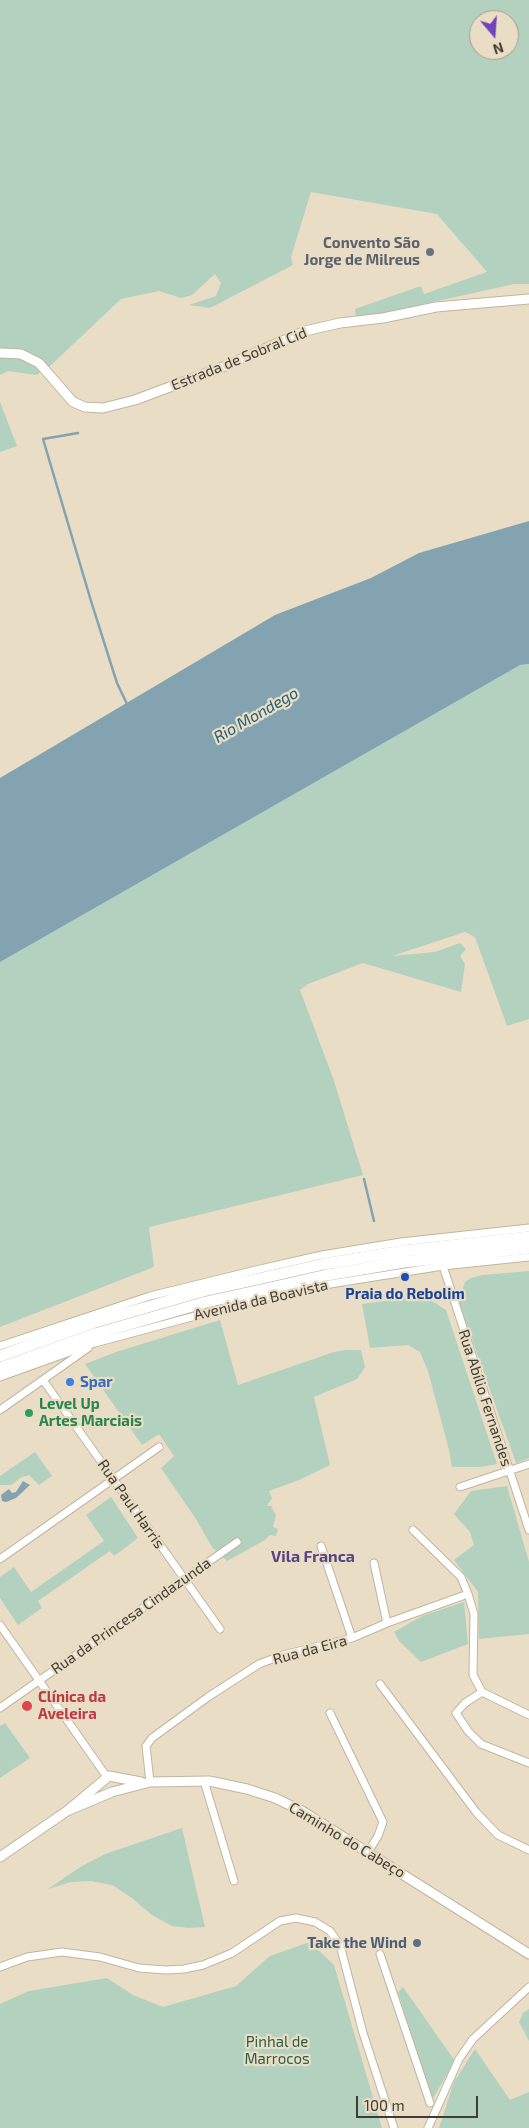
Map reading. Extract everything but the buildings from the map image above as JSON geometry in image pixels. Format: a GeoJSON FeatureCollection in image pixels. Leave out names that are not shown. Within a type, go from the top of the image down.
{"type":"FeatureCollection","features":[{"type":"Feature","properties":{"kind":"highway","name":"Avenida da Boavista"},"geometry":{"type":"LineString","coordinates":[[0,1356],[100,1320],[267,1276],[324,1264],[402,1252],[529,1237]]}},
{"type":"Feature","properties":{"kind":"highway","name":"Avenida da Boavista"},"geometry":{"type":"LineString","coordinates":[[0,1368],[95,1334],[206,1302],[327,1275],[404,1262],[529,1248]]}},
{"type":"Feature","properties":{"kind":"street","name":"Estrada de Sobral Cid"},"geometry":{"type":"LineString","coordinates":[[0,353],[21,354],[39,363],[73,402],[86,407],[103,408],[135,400],[223,368],[305,330],[436,307],[529,299]]}},
{"type":"Feature","properties":{"kind":"street","name":"Avenida da Boavista"},"geometry":{"type":"LineString","coordinates":[[0,1346],[150,1296],[322,1255],[401,1242],[529,1228]]}},
{"type":"Feature","properties":{"kind":"street","name":"Avenida da Boavista"},"geometry":{"type":"LineString","coordinates":[[0,1377],[95,1343],[262,1298],[330,1284],[443,1266],[529,1257]]}},
{"type":"Feature","properties":{"kind":"street","name":"Rua Abílio Fernandes"},"geometry":{"type":"LineString","coordinates":[[443,1266],[529,1530]]}},
{"type":"Feature","properties":{"kind":"street"},"geometry":{"type":"LineString","coordinates":[[0,1410],[95,1343]]}},
{"type":"Feature","properties":{"kind":"street","name":"Rua Paul Harris"},"geometry":{"type":"LineString","coordinates":[[43,1380],[220,1629]]}},
{"type":"Feature","properties":{"kind":"street"},"geometry":{"type":"LineString","coordinates":[[0,1559],[159,1447]]}},
{"type":"Feature","properties":{"kind":"street"},"geometry":{"type":"LineString","coordinates":[[460,1487],[529,1464]]}},
{"type":"Feature","properties":{"kind":"street"},"geometry":{"type":"LineString","coordinates":[[413,1530],[461,1577],[474,1614],[473,1674],[482,1692],[529,1715]]}},
{"type":"Feature","properties":{"kind":"street","name":"Rua da Princesa Cindazunda"},"geometry":{"type":"LineString","coordinates":[[0,1708],[237,1542]]}},
{"type":"Feature","properties":{"kind":"street"},"geometry":{"type":"LineString","coordinates":[[321,1546],[352,1638]]}},
{"type":"Feature","properties":{"kind":"street"},"geometry":{"type":"LineString","coordinates":[[374,1563],[387,1623]]}},
{"type":"Feature","properties":{"kind":"street","name":"Rua da Eira"},"geometry":{"type":"LineString","coordinates":[[148,1782],[146,1746],[152,1738],[208,1697],[267,1661],[283,1655],[352,1638],[387,1623],[468,1594]]}},
{"type":"Feature","properties":{"kind":"street"},"geometry":{"type":"LineString","coordinates":[[0,1625],[106,1779],[105,1788],[115,1791],[121,1783],[119,1778],[112,1775],[106,1779],[67,1811],[0,1856]]}},
{"type":"Feature","properties":{"kind":"street"},"geometry":{"type":"LineString","coordinates":[[380,1684],[476,1812],[498,1835],[529,1850]]}},
{"type":"Feature","properties":{"kind":"street"},"geometry":{"type":"LineString","coordinates":[[482,1692],[456,1713],[468,1731],[481,1744],[529,1763]]}},
{"type":"Feature","properties":{"kind":"street"},"geometry":{"type":"LineString","coordinates":[[330,1713],[383,1822],[378,1836],[368,1852]]}},
{"type":"Feature","properties":{"kind":"street","name":"Caminho do Cabeço"},"geometry":{"type":"LineString","coordinates":[[119,1778],[148,1782],[220,1782],[275,1798],[302,1811],[529,1954]]}},
{"type":"Feature","properties":{"kind":"street"},"geometry":{"type":"LineString","coordinates":[[204,1781],[234,1881]]}},
{"type":"Feature","properties":{"kind":"street","name":"Caminho do Cabeço"},"geometry":{"type":"LineString","coordinates":[[67,1811],[115,1791],[148,1782]]}},
{"type":"Feature","properties":{"kind":"street"},"geometry":{"type":"LineString","coordinates":[[0,1967],[27,1957],[62,1952],[100,1957],[138,1968],[184,1969],[203,1965],[232,1953],[280,1921],[296,1918],[315,1922],[330,1931],[340,1945],[363,2033],[394,2128]]}},
{"type":"Feature","properties":{"kind":"street"},"geometry":{"type":"LineString","coordinates":[[380,1954],[430,2104]]}},
{"type":"Feature","properties":{"kind":"street"},"geometry":{"type":"LineString","coordinates":[[428,2128],[459,2059],[473,2039],[529,1987]]}},
{"type":"Feature","properties":{"kind":"green space"},"geometry":{"type":"Polygon","coordinates":[[[0,0],[529,0],[529,284],[514,284],[383,313],[356,316],[355,309],[421,286],[424,294],[487,272],[437,214],[311,192],[291,257],[293,265],[210,308],[189,305],[216,296],[221,283],[215,274],[192,295],[181,298],[159,291],[121,299],[49,367],[36,375],[8,371],[0,375],[0,0]]]}},
{"type":"Feature","properties":{"kind":"green space"},"geometry":{"type":"Polygon","coordinates":[[[0,402],[17,446],[0,452],[0,402]]]}},
{"type":"Feature","properties":{"kind":"green space"},"geometry":{"type":"Polygon","coordinates":[[[529,664],[529,1019],[507,1026],[475,937],[465,932],[392,956],[435,952],[460,943],[466,949],[460,956],[465,964],[461,992],[363,963],[308,984],[300,990],[333,1078],[363,1175],[149,1227],[154,1267],[0,1327],[0,930],[520,665],[529,664]]]}},
{"type":"Feature","properties":{"kind":"green space"},"geometry":{"type":"Polygon","coordinates":[[[529,1271],[529,1458],[516,1463],[457,1297],[461,1294],[465,1282],[471,1278],[483,1275],[529,1271]]]}},
{"type":"Feature","properties":{"kind":"green space"},"geometry":{"type":"Polygon","coordinates":[[[424,1296],[446,1310],[497,1464],[480,1467],[452,1467],[428,1371],[420,1352],[408,1345],[370,1348],[362,1304],[424,1296]]]}},
{"type":"Feature","properties":{"kind":"green space"},"geometry":{"type":"Polygon","coordinates":[[[220,1320],[238,1385],[334,1352],[346,1350],[361,1350],[365,1367],[357,1379],[314,1397],[330,1465],[299,1480],[269,1491],[272,1498],[267,1506],[271,1506],[276,1515],[273,1527],[278,1529],[276,1536],[270,1535],[265,1540],[227,1561],[212,1547],[196,1519],[161,1468],[174,1456],[159,1434],[142,1445],[85,1364],[116,1352],[220,1320]]]}},
{"type":"Feature","properties":{"kind":"green space"},"geometry":{"type":"Polygon","coordinates":[[[35,1452],[52,1476],[39,1485],[29,1475],[22,1477],[11,1485],[0,1485],[0,1476],[35,1452]]]}},
{"type":"Feature","properties":{"kind":"green space"},"geometry":{"type":"Polygon","coordinates":[[[507,1486],[529,1562],[529,1634],[479,1639],[478,1592],[454,1560],[474,1545],[470,1532],[454,1514],[471,1491],[507,1486]]]}},
{"type":"Feature","properties":{"kind":"green space"},"geometry":{"type":"Polygon","coordinates":[[[111,1497],[138,1538],[114,1556],[110,1551],[38,1601],[42,1608],[18,1625],[0,1598],[0,1577],[14,1567],[31,1592],[104,1541],[86,1515],[111,1497]]]}},
{"type":"Feature","properties":{"kind":"green space"},"geometry":{"type":"Polygon","coordinates":[[[464,1602],[468,1644],[421,1662],[399,1641],[394,1632],[422,1616],[464,1602]]]}},
{"type":"Feature","properties":{"kind":"green space"},"geometry":{"type":"Polygon","coordinates":[[[5,1723],[30,1758],[0,1778],[0,1726],[5,1723]]]}},
{"type":"Feature","properties":{"kind":"green space"},"geometry":{"type":"Polygon","coordinates":[[[182,1828],[205,1927],[172,1926],[152,1915],[132,1898],[112,1885],[91,1881],[71,1882],[48,1889],[82,1866],[105,1854],[182,1828]]]}},
{"type":"Feature","properties":{"kind":"green space","name":"Pinhal de Marrocos"},"geometry":{"type":"Polygon","coordinates":[[[310,1942],[334,1965],[382,2128],[0,2128],[0,2004],[29,1991],[107,1978],[133,1995],[163,2007],[236,1986],[270,1956],[310,1942]]]}},
{"type":"Feature","properties":{"kind":"green space"},"geometry":{"type":"Polygon","coordinates":[[[403,1987],[455,2061],[432,2100],[398,1992],[403,1987]]]}},
{"type":"Feature","properties":{"kind":"green space"},"geometry":{"type":"Polygon","coordinates":[[[529,2009],[529,2041],[519,2022],[523,2013],[529,2009]]]}},
{"type":"Feature","properties":{"kind":"green space"},"geometry":{"type":"Polygon","coordinates":[[[475,2049],[510,2100],[529,2092],[529,2128],[439,2128],[454,2082],[475,2049]]]}},
{"type":"Feature","properties":{"kind":"water","name":"Rio Mondego"},"geometry":{"type":"Polygon","coordinates":[[[529,521],[529,664],[520,665],[0,962],[0,778],[275,615],[371,578],[419,553],[529,521]]]}},
{"type":"Feature","properties":{"kind":"water"},"geometry":{"type":"Polygon","coordinates":[[[23,1481],[30,1485],[16,1498],[6,1502],[2,1501],[1,1495],[9,1489],[12,1493],[16,1492],[23,1481]]]}},
{"type":"Feature","properties":{"kind":"waterway"},"geometry":{"type":"LineString","coordinates":[[78,433],[43,439],[91,601],[117,683],[127,704]]}},
{"type":"Feature","properties":{"kind":"waterway"},"geometry":{"type":"LineString","coordinates":[[364,1179],[374,1221]]}},
{"type":"Feature","properties":{"kind":"place","name":"Convento São Jorge de Milreus"},"geometry":{"type":"Point","coordinates":[430,252]}},
{"type":"Feature","properties":{"kind":"place","name":"Praia do Rebolim"},"geometry":{"type":"Point","coordinates":[405,1277]}},
{"type":"Feature","properties":{"kind":"place","name":"Spar"},"geometry":{"type":"Point","coordinates":[70,1382]}},
{"type":"Feature","properties":{"kind":"place","name":"Level Up Artes Marciais"},"geometry":{"type":"Point","coordinates":[29,1413]}},
{"type":"Feature","properties":{"kind":"place","name":"Clínica da Aveleira"},"geometry":{"type":"Point","coordinates":[27,1706]}},
{"type":"Feature","properties":{"kind":"place","name":"Take the Wind"},"geometry":{"type":"Point","coordinates":[417,1943]}},
{"type":"Feature","properties":{"kind":"district","name":"Vila Franca"},"geometry":{"type":"Point","coordinates":[313,1557]}}]}
